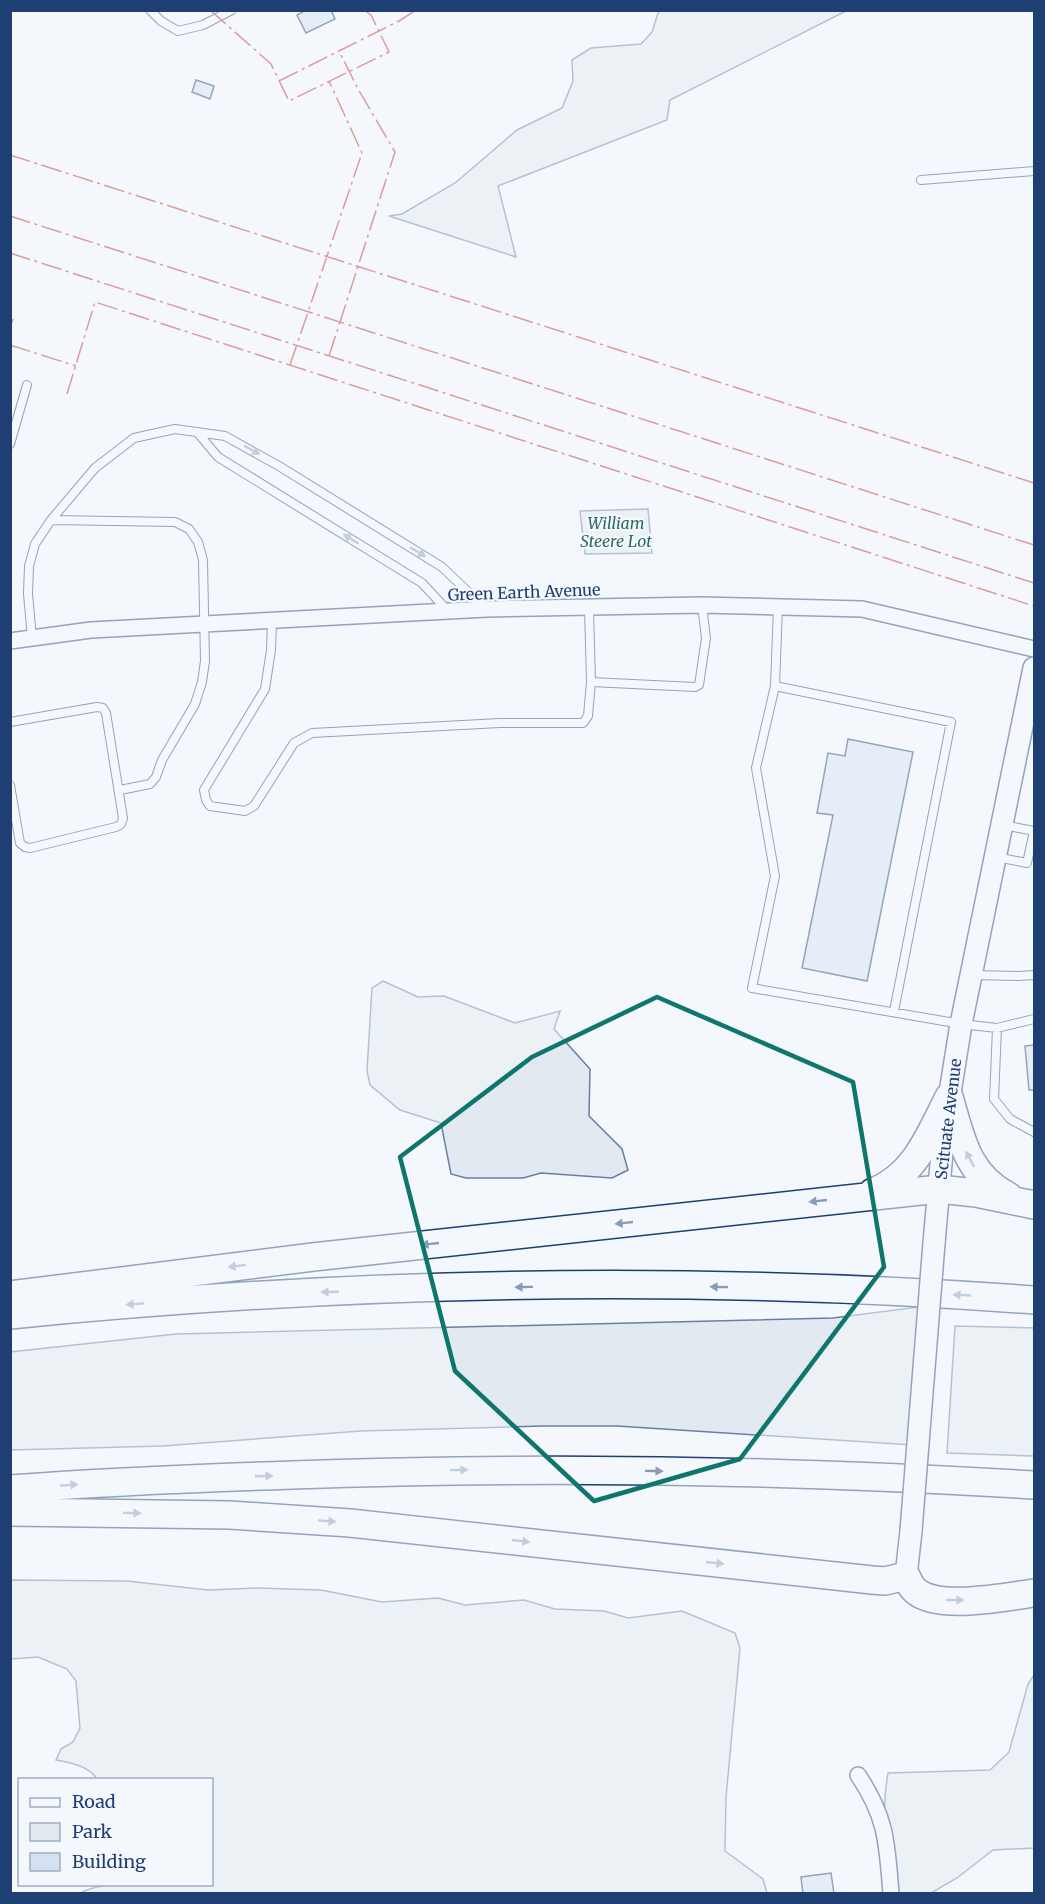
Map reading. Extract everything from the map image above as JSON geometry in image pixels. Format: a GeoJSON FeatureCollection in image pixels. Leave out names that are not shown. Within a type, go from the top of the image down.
{"type":"FeatureCollection","features":[{"type":"Feature","properties":{"kind":"highway"},"geometry":{"type":"LineString","coordinates":[[854,1197],[884,1188],[908,1170],[949,1097]]}},
{"type":"Feature","properties":{"kind":"highway"},"geometry":{"type":"LineString","coordinates":[[949,1097],[963,1143],[978,1173],[999,1192],[1033,1205]]}},
{"type":"Feature","properties":{"kind":"highway"},"geometry":{"type":"LineString","coordinates":[[10,1294],[313,1257],[939,1189],[976,1193],[1033,1205]]}},
{"type":"Feature","properties":{"kind":"highway"},"geometry":{"type":"LineString","coordinates":[[10,1315],[231,1297],[474,1287],[747,1287],[1035,1300]]}},
{"type":"Feature","properties":{"kind":"highway"},"geometry":{"type":"LineString","coordinates":[[10,1489],[215,1478],[501,1470],[758,1473],[942,1479],[1035,1485]]}},
{"type":"Feature","properties":{"kind":"highway"},"geometry":{"type":"LineString","coordinates":[[10,1512],[291,1518],[433,1531],[872,1581],[885,1581],[906,1576],[916,1592],[940,1600],[1035,1593]]}},
{"type":"Feature","properties":{"kind":"main road","name":"Scituate Avenue"},"geometry":{"type":"LineString","coordinates":[[906,1576],[949,1097],[970,974],[1002,824],[1029,717],[1035,668]]}},
{"type":"Feature","properties":{"kind":"street","name":"Green Earth Avenue"},"geometry":{"type":"LineString","coordinates":[[10,641],[91,630],[487,609],[702,605],[862,609],[1035,649]]}},
{"type":"Feature","properties":{"kind":"street"},"geometry":{"type":"LineString","coordinates":[[858,1775],[877,1807],[886,1836],[891,1893]]}},
{"type":"Feature","properties":{"kind":"lane"},"geometry":{"type":"LineString","coordinates":[[150,10],[160,21],[178,31],[203,25],[232,10]]}},
{"type":"Feature","properties":{"kind":"lane"},"geometry":{"type":"LineString","coordinates":[[921,180],[1035,171]]}},
{"type":"Feature","properties":{"kind":"lane"},"geometry":{"type":"LineString","coordinates":[[10,444],[27,385]]}},
{"type":"Feature","properties":{"kind":"lane"},"geometry":{"type":"LineString","coordinates":[[33,638],[28,594],[29,566],[35,544],[51,520],[95,468],[134,438],[175,429],[225,436],[279,466],[442,567],[487,609]]}},
{"type":"Feature","properties":{"kind":"lane"},"geometry":{"type":"LineString","coordinates":[[197,432],[218,458],[422,583],[448,612]]}},
{"type":"Feature","properties":{"kind":"lane"},"geometry":{"type":"LineString","coordinates":[[51,520],[175,522],[189,529],[198,542],[203,560],[205,661],[195,704],[162,760],[156,777],[150,783],[120,790]]}},
{"type":"Feature","properties":{"kind":"lane"},"geometry":{"type":"LineString","coordinates":[[591,682],[695,687],[699,685],[706,639],[702,605]]}},
{"type":"Feature","properties":{"kind":"lane"},"geometry":{"type":"LineString","coordinates":[[778,606],[775,686],[756,768],[775,876],[752,988],[961,1024],[997,1028],[1035,1019]]}},
{"type":"Feature","properties":{"kind":"lane"},"geometry":{"type":"LineString","coordinates":[[272,621],[271,650],[265,688],[204,790],[206,801],[210,806],[245,811],[254,806],[294,743],[312,733],[500,723],[583,723],[588,716],[591,682],[589,608]]}},
{"type":"Feature","properties":{"kind":"lane"},"geometry":{"type":"LineString","coordinates":[[775,686],[951,722],[894,1011]]}},
{"type":"Feature","properties":{"kind":"lane"},"geometry":{"type":"LineString","coordinates":[[10,722],[97,707],[103,708],[106,713],[123,818],[121,824],[30,848],[25,847],[20,843],[10,785]]}},
{"type":"Feature","properties":{"kind":"lane"},"geometry":{"type":"LineString","coordinates":[[995,857],[1027,863],[1034,831],[1002,824]]}},
{"type":"Feature","properties":{"kind":"lane"},"geometry":{"type":"LineString","coordinates":[[970,974],[1035,975]]}},
{"type":"Feature","properties":{"kind":"lane"},"geometry":{"type":"LineString","coordinates":[[997,1028],[994,1099],[1010,1119],[1035,1132]]}},
{"type":"Feature","properties":{"kind":"highlighted area"},"geometry":{"type":"Polygon","coordinates":[[[657,997],[853,1082],[884,1267],[740,1459],[594,1501],[455,1371],[400,1157],[532,1057],[657,997]]]}},
{"type":"Feature","properties":{"kind":"green space"},"geometry":{"type":"Polygon","coordinates":[[[662,10],[846,11],[670,100],[667,120],[498,186],[516,257],[389,216],[402,214],[455,183],[517,130],[562,108],[573,81],[572,60],[591,48],[641,44],[652,32],[658,13],[662,10]]]}},
{"type":"Feature","properties":{"kind":"green space","name":"William Steere Lot"},"geometry":{"type":"Polygon","coordinates":[[[648,509],[652,553],[585,554],[580,511],[648,509]]]}},
{"type":"Feature","properties":{"kind":"green space"},"geometry":{"type":"Polygon","coordinates":[[[383,981],[418,997],[444,996],[515,1023],[560,1011],[554,1029],[590,1069],[589,1116],[622,1149],[628,1170],[612,1178],[541,1173],[523,1178],[466,1178],[451,1174],[441,1123],[400,1110],[370,1085],[367,1071],[372,988],[383,981]]]}},
{"type":"Feature","properties":{"kind":"green space"},"geometry":{"type":"Polygon","coordinates":[[[926,1306],[913,1445],[617,1426],[542,1426],[361,1431],[163,1446],[11,1450],[10,1352],[176,1334],[833,1318],[926,1306]]]}},
{"type":"Feature","properties":{"kind":"green space"},"geometry":{"type":"Polygon","coordinates":[[[955,1326],[1034,1328],[1034,1456],[947,1453],[955,1326]]]}},
{"type":"Feature","properties":{"kind":"green space"},"geometry":{"type":"Polygon","coordinates":[[[11,1580],[127,1581],[208,1590],[257,1588],[321,1590],[382,1602],[438,1598],[465,1605],[524,1600],[555,1609],[604,1611],[628,1618],[682,1611],[735,1633],[740,1648],[726,1797],[725,1851],[763,1879],[767,1893],[81,1893],[102,1886],[213,1886],[213,1778],[96,1778],[84,1768],[56,1760],[61,1749],[73,1742],[80,1728],[76,1681],[67,1669],[38,1657],[11,1659],[11,1580]]]}},
{"type":"Feature","properties":{"kind":"green space"},"geometry":{"type":"Polygon","coordinates":[[[1034,1675],[1034,1848],[993,1850],[957,1878],[931,1893],[889,1893],[884,1818],[888,1773],[990,1770],[1009,1752],[1028,1684],[1034,1675]]]}},
{"type":"Feature","properties":{"kind":"building"},"geometry":{"type":"Polygon","coordinates":[[[306,10],[331,10],[335,19],[306,33],[297,15],[306,10]]]}},
{"type":"Feature","properties":{"kind":"building"},"geometry":{"type":"Polygon","coordinates":[[[196,80],[214,86],[210,99],[192,92],[196,80]]]}},
{"type":"Feature","properties":{"kind":"building"},"geometry":{"type":"Polygon","coordinates":[[[848,739],[913,752],[867,981],[802,968],[833,815],[817,813],[828,753],[845,756],[848,739]]]}},
{"type":"Feature","properties":{"kind":"building"},"geometry":{"type":"Polygon","coordinates":[[[1034,1045],[1034,1090],[1029,1090],[1025,1046],[1034,1045]]]}},
{"type":"Feature","properties":{"kind":"building"},"geometry":{"type":"Polygon","coordinates":[[[831,1873],[834,1894],[803,1894],[801,1877],[831,1873]]]}},
{"type":"Feature","properties":{"kind":"power"},"geometry":{"type":"LineString","coordinates":[[210,10],[271,64],[289,101],[389,52],[371,15],[364,10]]}},
{"type":"Feature","properties":{"kind":"power"},"geometry":{"type":"LineString","coordinates":[[279,81],[399,21],[416,10]]}},
{"type":"Feature","properties":{"kind":"power"},"geometry":{"type":"LineString","coordinates":[[329,356],[395,152],[358,89],[339,51]]}},
{"type":"Feature","properties":{"kind":"power"},"geometry":{"type":"LineString","coordinates":[[290,365],[362,153],[329,81]]}},
{"type":"Feature","properties":{"kind":"power"},"geometry":{"type":"LineString","coordinates":[[10,155],[1034,483]]}},
{"type":"Feature","properties":{"kind":"power"},"geometry":{"type":"LineString","coordinates":[[10,216],[1034,545]]}},
{"type":"Feature","properties":{"kind":"power"},"geometry":{"type":"LineString","coordinates":[[10,253],[1034,583]]}},
{"type":"Feature","properties":{"kind":"power"},"geometry":{"type":"LineString","coordinates":[[67,394],[95,302],[1034,606]]}},
{"type":"Feature","properties":{"kind":"power"},"geometry":{"type":"LineString","coordinates":[[10,328],[13,319]]}},
{"type":"Feature","properties":{"kind":"power"},"geometry":{"type":"LineString","coordinates":[[10,345],[76,366]]}}]}
